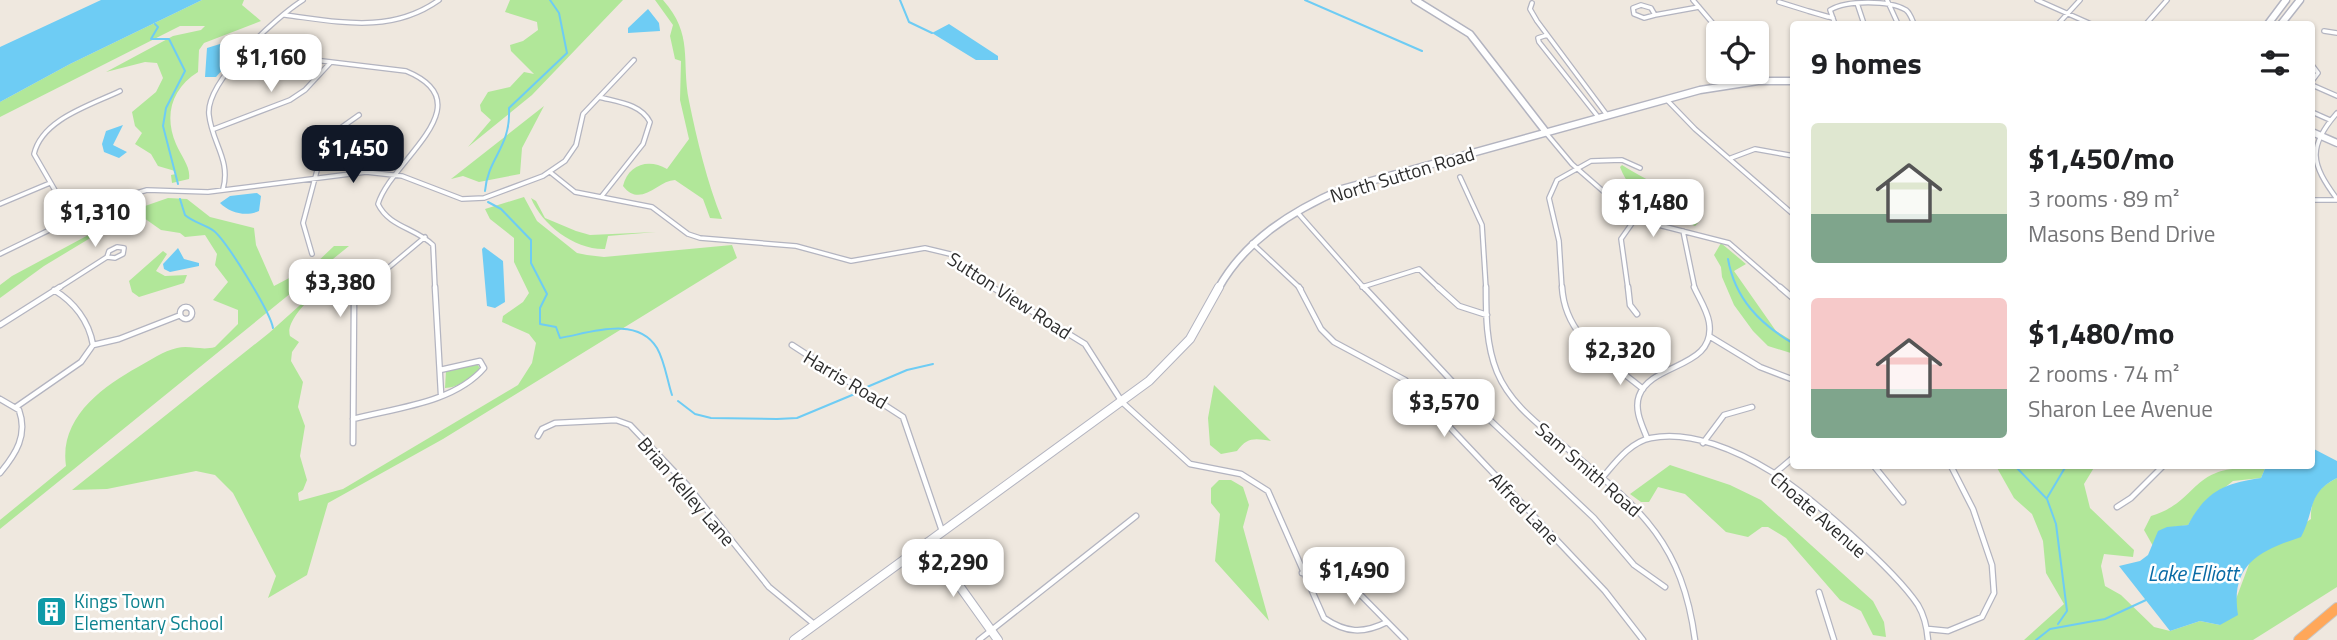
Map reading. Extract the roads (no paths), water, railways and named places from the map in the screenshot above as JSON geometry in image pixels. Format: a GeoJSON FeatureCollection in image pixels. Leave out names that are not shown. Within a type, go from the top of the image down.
{"type":"FeatureCollection","features":[{"type":"Feature","properties":{"kind":"highway"},"geometry":{"type":"LineString","coordinates":[[2299,640],[2337,608]]}},
{"type":"Feature","properties":{"kind":"main road"},"geometry":{"type":"LineString","coordinates":[[1415,0],[1470,34],[1546,132]]}},
{"type":"Feature","properties":{"kind":"main road"},"geometry":{"type":"LineString","coordinates":[[2270,21],[2286,0]]}},
{"type":"Feature","properties":{"kind":"main road"},"geometry":{"type":"LineString","coordinates":[[2283,21],[2300,0]]}},
{"type":"Feature","properties":{"kind":"main road","name":"North Sutton Road"},"geometry":{"type":"LineString","coordinates":[[1769,81],[1790,81]]}},
{"type":"Feature","properties":{"kind":"main road","name":"North Sutton Road"},"geometry":{"type":"LineString","coordinates":[[794,640],[1122,402],[1175,358],[1190,340],[1224,278],[1251,243],[1296,211],[1342,189],[1669,98],[1736,84]]}},
{"type":"Feature","properties":{"kind":"main road"},"geometry":{"type":"LineString","coordinates":[[2315,133],[2337,143]]}},
{"type":"Feature","properties":{"kind":"main road"},"geometry":{"type":"LineString","coordinates":[[928,542],[998,640]]}},
{"type":"Feature","properties":{"kind":"street"},"geometry":{"type":"LineString","coordinates":[[223,189],[229,172],[208,114],[209,100],[221,80],[284,15],[303,0]]}},
{"type":"Feature","properties":{"kind":"street"},"geometry":{"type":"LineString","coordinates":[[284,15],[384,25],[418,15],[439,0]]}},
{"type":"Feature","properties":{"kind":"street"},"geometry":{"type":"LineString","coordinates":[[1693,0],[1711,21]]}},
{"type":"Feature","properties":{"kind":"street"},"geometry":{"type":"LineString","coordinates":[[1887,0],[1896,21]]}},
{"type":"Feature","properties":{"kind":"street"},"geometry":{"type":"LineString","coordinates":[[2037,0],[2084,21]]}},
{"type":"Feature","properties":{"kind":"street"},"geometry":{"type":"LineString","coordinates":[[2061,21],[2080,0]]}},
{"type":"Feature","properties":{"kind":"street"},"geometry":{"type":"LineString","coordinates":[[2148,21],[2166,0]]}},
{"type":"Feature","properties":{"kind":"street"},"geometry":{"type":"LineString","coordinates":[[1779,2],[1816,15],[1831,17]]}},
{"type":"Feature","properties":{"kind":"street"},"geometry":{"type":"LineString","coordinates":[[1532,3],[1530,9],[1547,35],[1607,116]]}},
{"type":"Feature","properties":{"kind":"street"},"geometry":{"type":"LineString","coordinates":[[1857,3],[1863,21]]}},
{"type":"Feature","properties":{"kind":"street"},"geometry":{"type":"LineString","coordinates":[[1833,21],[1830,10],[1835,5],[1857,3],[1906,10],[1912,21]]}},
{"type":"Feature","properties":{"kind":"street"},"geometry":{"type":"LineString","coordinates":[[1655,15],[1651,8],[1641,5],[1633,8],[1634,13],[1644,18],[1699,7]]}},
{"type":"Feature","properties":{"kind":"street"},"geometry":{"type":"LineString","coordinates":[[2324,31],[2337,33]]}},
{"type":"Feature","properties":{"kind":"street"},"geometry":{"type":"LineString","coordinates":[[1547,35],[1538,38],[1539,42],[1599,118]]}},
{"type":"Feature","properties":{"kind":"street"},"geometry":{"type":"LineString","coordinates":[[248,52],[406,71],[426,80],[438,95],[436,122],[380,192],[379,208],[387,218],[432,242],[441,394]]}},
{"type":"Feature","properties":{"kind":"street"},"geometry":{"type":"LineString","coordinates":[[0,254],[118,197],[141,191],[223,189],[366,172],[394,174],[457,198],[473,200],[550,172],[575,149],[581,117],[634,60]]}},
{"type":"Feature","properties":{"kind":"street"},"geometry":{"type":"LineString","coordinates":[[214,129],[290,100],[305,90],[331,62]]}},
{"type":"Feature","properties":{"kind":"street"},"geometry":{"type":"LineString","coordinates":[[2315,85],[2337,96]]}},
{"type":"Feature","properties":{"kind":"street"},"geometry":{"type":"LineString","coordinates":[[71,218],[34,154],[39,136],[120,91]]}},
{"type":"Feature","properties":{"kind":"street"},"geometry":{"type":"LineString","coordinates":[[598,97],[640,110],[649,117],[651,126],[650,135],[640,150],[601,197]]}},
{"type":"Feature","properties":{"kind":"street"},"geometry":{"type":"LineString","coordinates":[[1669,98],[1790,211]]}},
{"type":"Feature","properties":{"kind":"street"},"geometry":{"type":"LineString","coordinates":[[2315,113],[2330,120]]}},
{"type":"Feature","properties":{"kind":"street"},"geometry":{"type":"LineString","coordinates":[[2315,141],[2337,113]]}},
{"type":"Feature","properties":{"kind":"street"},"geometry":{"type":"LineString","coordinates":[[312,254],[303,223],[315,176],[327,141],[359,115]]}},
{"type":"Feature","properties":{"kind":"street"},"geometry":{"type":"LineString","coordinates":[[1546,132],[1576,168],[1635,219],[1654,226],[1707,234],[1729,243],[1790,296]]}},
{"type":"Feature","properties":{"kind":"street"},"geometry":{"type":"LineString","coordinates":[[1731,158],[1755,149],[1790,155]]}},
{"type":"Feature","properties":{"kind":"street"},"geometry":{"type":"LineString","coordinates":[[1640,168],[1622,160],[1598,158],[1556,180],[1549,198],[1559,241],[1566,315],[1587,343],[1643,389]]}},
{"type":"Feature","properties":{"kind":"street"},"geometry":{"type":"LineString","coordinates":[[2315,160],[2320,176],[2337,200]]}},
{"type":"Feature","properties":{"kind":"street","name":"Sutton View Road"},"geometry":{"type":"LineString","coordinates":[[550,172],[575,191],[652,207],[688,234],[700,238],[796,246],[851,261],[919,249],[945,252],[987,284],[1085,344],[1122,402],[1190,464],[1203,469],[1237,471],[1260,481],[1268,491],[1302,572]]}},
{"type":"Feature","properties":{"kind":"street","name":"Sam Smith Road"},"geometry":{"type":"LineString","coordinates":[[1460,177],[1482,223],[1490,352],[1506,389],[1530,416],[1656,529],[1676,557],[1688,588],[1695,640]]}},
{"type":"Feature","properties":{"kind":"street"},"geometry":{"type":"LineString","coordinates":[[0,204],[50,183]]}},
{"type":"Feature","properties":{"kind":"street"},"geometry":{"type":"LineString","coordinates":[[2315,200],[2337,200]]}},
{"type":"Feature","properties":{"kind":"street"},"geometry":{"type":"LineString","coordinates":[[1296,211],[1343,260],[1362,287],[1538,468],[1595,520],[1627,561],[1647,579],[1665,587]]}},
{"type":"Feature","properties":{"kind":"street"},"geometry":{"type":"LineString","coordinates":[[1635,219],[1624,232],[1622,247],[1630,305],[1637,314]]}},
{"type":"Feature","properties":{"kind":"street"},"geometry":{"type":"LineString","coordinates":[[1602,478],[1647,438],[1637,401],[1643,389],[1654,377],[1698,354],[1709,336],[1707,312],[1694,286],[1683,231]]}},
{"type":"Feature","properties":{"kind":"street"},"geometry":{"type":"LineString","coordinates":[[353,443],[354,302],[364,287],[425,237]]}},
{"type":"Feature","properties":{"kind":"street","name":"Alfred Lane"},"geometry":{"type":"LineString","coordinates":[[1251,243],[1302,290],[1321,329],[1334,342],[1405,380],[1605,591],[1643,640]]}},
{"type":"Feature","properties":{"kind":"street"},"geometry":{"type":"LineString","coordinates":[[0,325],[25,312],[81,270],[107,257]]}},
{"type":"Feature","properties":{"kind":"street"},"geometry":{"type":"LineString","coordinates":[[1362,287],[1411,269],[1419,270],[1459,306],[1487,316]]}},
{"type":"Feature","properties":{"kind":"street"},"geometry":{"type":"LineString","coordinates":[[54,290],[70,299],[91,335],[93,345]]}},
{"type":"Feature","properties":{"kind":"street"},"geometry":{"type":"LineString","coordinates":[[16,407],[82,362],[93,345],[119,339],[178,316]]}},
{"type":"Feature","properties":{"kind":"street"},"geometry":{"type":"LineString","coordinates":[[1709,336],[1760,367],[1790,378]]}},
{"type":"Feature","properties":{"kind":"street","name":"Harris Road"},"geometry":{"type":"LineString","coordinates":[[792,345],[803,355],[903,417],[942,532]]}},
{"type":"Feature","properties":{"kind":"street"},"geometry":{"type":"LineString","coordinates":[[353,419],[441,394],[478,376],[484,368],[480,361],[473,361],[440,370]]}},
{"type":"Feature","properties":{"kind":"street"},"geometry":{"type":"LineString","coordinates":[[0,398],[16,407],[23,418],[23,438],[0,472]]}},
{"type":"Feature","properties":{"kind":"street"},"geometry":{"type":"LineString","coordinates":[[1703,443],[1724,415],[1752,407]]}},
{"type":"Feature","properties":{"kind":"street","name":"Brian Kelley Lane"},"geometry":{"type":"LineString","coordinates":[[538,436],[542,429],[555,423],[615,420],[630,425],[659,459],[687,485],[769,587],[815,625]]}},
{"type":"Feature","properties":{"kind":"street","name":"Choate Avenue"},"geometry":{"type":"LineString","coordinates":[[1647,438],[1680,437],[1703,443],[1775,473],[1908,592],[1928,628],[1928,640]]}},
{"type":"Feature","properties":{"kind":"street"},"geometry":{"type":"LineString","coordinates":[[1775,473],[1790,460]]}},
{"type":"Feature","properties":{"kind":"street"},"geometry":{"type":"LineString","coordinates":[[1876,469],[1903,502]]}},
{"type":"Feature","properties":{"kind":"street"},"geometry":{"type":"LineString","coordinates":[[1928,628],[1948,631],[1982,617],[1995,590],[1977,520],[1964,485],[1953,469]]}},
{"type":"Feature","properties":{"kind":"street"},"geometry":{"type":"LineString","coordinates":[[2117,506],[2135,497],[2149,475],[2158,469]]}},
{"type":"Feature","properties":{"kind":"street"},"geometry":{"type":"LineString","coordinates":[[979,640],[1136,516]]}},
{"type":"Feature","properties":{"kind":"street"},"geometry":{"type":"LineString","coordinates":[[1387,622],[1361,633],[1335,627],[1318,609],[1302,572],[1319,570],[1342,576],[1405,640]]}},
{"type":"Feature","properties":{"kind":"street"},"geometry":{"type":"LineString","coordinates":[[1818,592],[1833,640]]}},
{"type":"Feature","properties":{"kind":"water"},"geometry":{"type":"Polygon","coordinates":[[[101,0],[202,0],[70,64],[0,102],[0,47],[101,0]]]}},
{"type":"Feature","properties":{"kind":"water"},"geometry":{"type":"Polygon","coordinates":[[[648,9],[659,23],[660,31],[628,33],[628,28],[648,9]]]}},
{"type":"Feature","properties":{"kind":"water"},"geometry":{"type":"Polygon","coordinates":[[[949,24],[998,56],[998,60],[976,60],[932,33],[949,24]]]}},
{"type":"Feature","properties":{"kind":"water"},"geometry":{"type":"Polygon","coordinates":[[[233,40],[245,44],[216,77],[205,77],[207,48],[233,40]]]}},
{"type":"Feature","properties":{"kind":"water"},"geometry":{"type":"Polygon","coordinates":[[[123,125],[113,145],[127,152],[119,158],[104,152],[102,144],[106,131],[123,125]]]}},
{"type":"Feature","properties":{"kind":"water"},"geometry":{"type":"Polygon","coordinates":[[[257,193],[261,196],[259,211],[254,213],[238,213],[220,203],[230,196],[257,193]]]}},
{"type":"Feature","properties":{"kind":"water"},"geometry":{"type":"Polygon","coordinates":[[[484,247],[503,261],[505,302],[495,308],[487,306],[484,247]]]}},
{"type":"Feature","properties":{"kind":"water"},"geometry":{"type":"Polygon","coordinates":[[[178,248],[184,259],[199,263],[199,266],[170,272],[164,269],[163,264],[178,248]]]}},
{"type":"Feature","properties":{"kind":"water","name":"Lake Elliott"},"geometry":{"type":"Polygon","coordinates":[[[2315,450],[2337,461],[2337,478],[2316,496],[2301,537],[2261,554],[2244,572],[2239,583],[2238,615],[2220,625],[2200,621],[2170,631],[2119,566],[2140,561],[2148,555],[2158,531],[2167,527],[2188,525],[2202,504],[2218,491],[2227,486],[2261,478],[2265,469],[2315,469],[2315,450]]]}},
{"type":"Feature","properties":{"kind":"waterway"},"geometry":{"type":"LineString","coordinates":[[485,191],[490,169],[507,133],[509,108],[567,53],[559,13],[550,0]]}},
{"type":"Feature","properties":{"kind":"waterway"},"geometry":{"type":"LineString","coordinates":[[900,0],[909,22],[932,33]]}},
{"type":"Feature","properties":{"kind":"waterway"},"geometry":{"type":"LineString","coordinates":[[1305,0],[1422,51]]}},
{"type":"Feature","properties":{"kind":"waterway"},"geometry":{"type":"LineString","coordinates":[[155,24],[158,27],[151,39],[169,39],[185,71],[166,108],[163,126],[178,184]]}},
{"type":"Feature","properties":{"kind":"waterway"},"geometry":{"type":"LineString","coordinates":[[180,199],[185,215],[214,231],[228,248],[247,277],[273,328]]}},
{"type":"Feature","properties":{"kind":"waterway"},"geometry":{"type":"LineString","coordinates":[[488,202],[501,209],[531,240],[531,263],[547,294],[540,308],[540,324],[556,327],[560,338],[599,330],[625,329],[638,332],[657,348],[672,395]]}},
{"type":"Feature","properties":{"kind":"waterway"},"geometry":{"type":"LineString","coordinates":[[1728,259],[1736,286],[1751,309],[1770,328],[1790,341]]}},
{"type":"Feature","properties":{"kind":"waterway"},"geometry":{"type":"LineString","coordinates":[[867,387],[907,370],[933,364]]}},
{"type":"Feature","properties":{"kind":"waterway"},"geometry":{"type":"LineString","coordinates":[[678,401],[695,414],[711,418],[777,419],[797,418],[857,393]]}},
{"type":"Feature","properties":{"kind":"waterway"},"geometry":{"type":"LineString","coordinates":[[2018,469],[2047,499],[2056,524],[2067,611],[2058,624]]}},
{"type":"Feature","properties":{"kind":"waterway"},"geometry":{"type":"LineString","coordinates":[[2047,498],[2064,469]]}},
{"type":"Feature","properties":{"kind":"waterway"},"geometry":{"type":"LineString","coordinates":[[2036,640],[2050,629],[2105,619],[2146,600]]}},
{"type":"Feature","properties":{"kind":"place","name":"Kings Town Elementary School"},"geometry":{"type":"Point","coordinates":[51,611]}}]}
